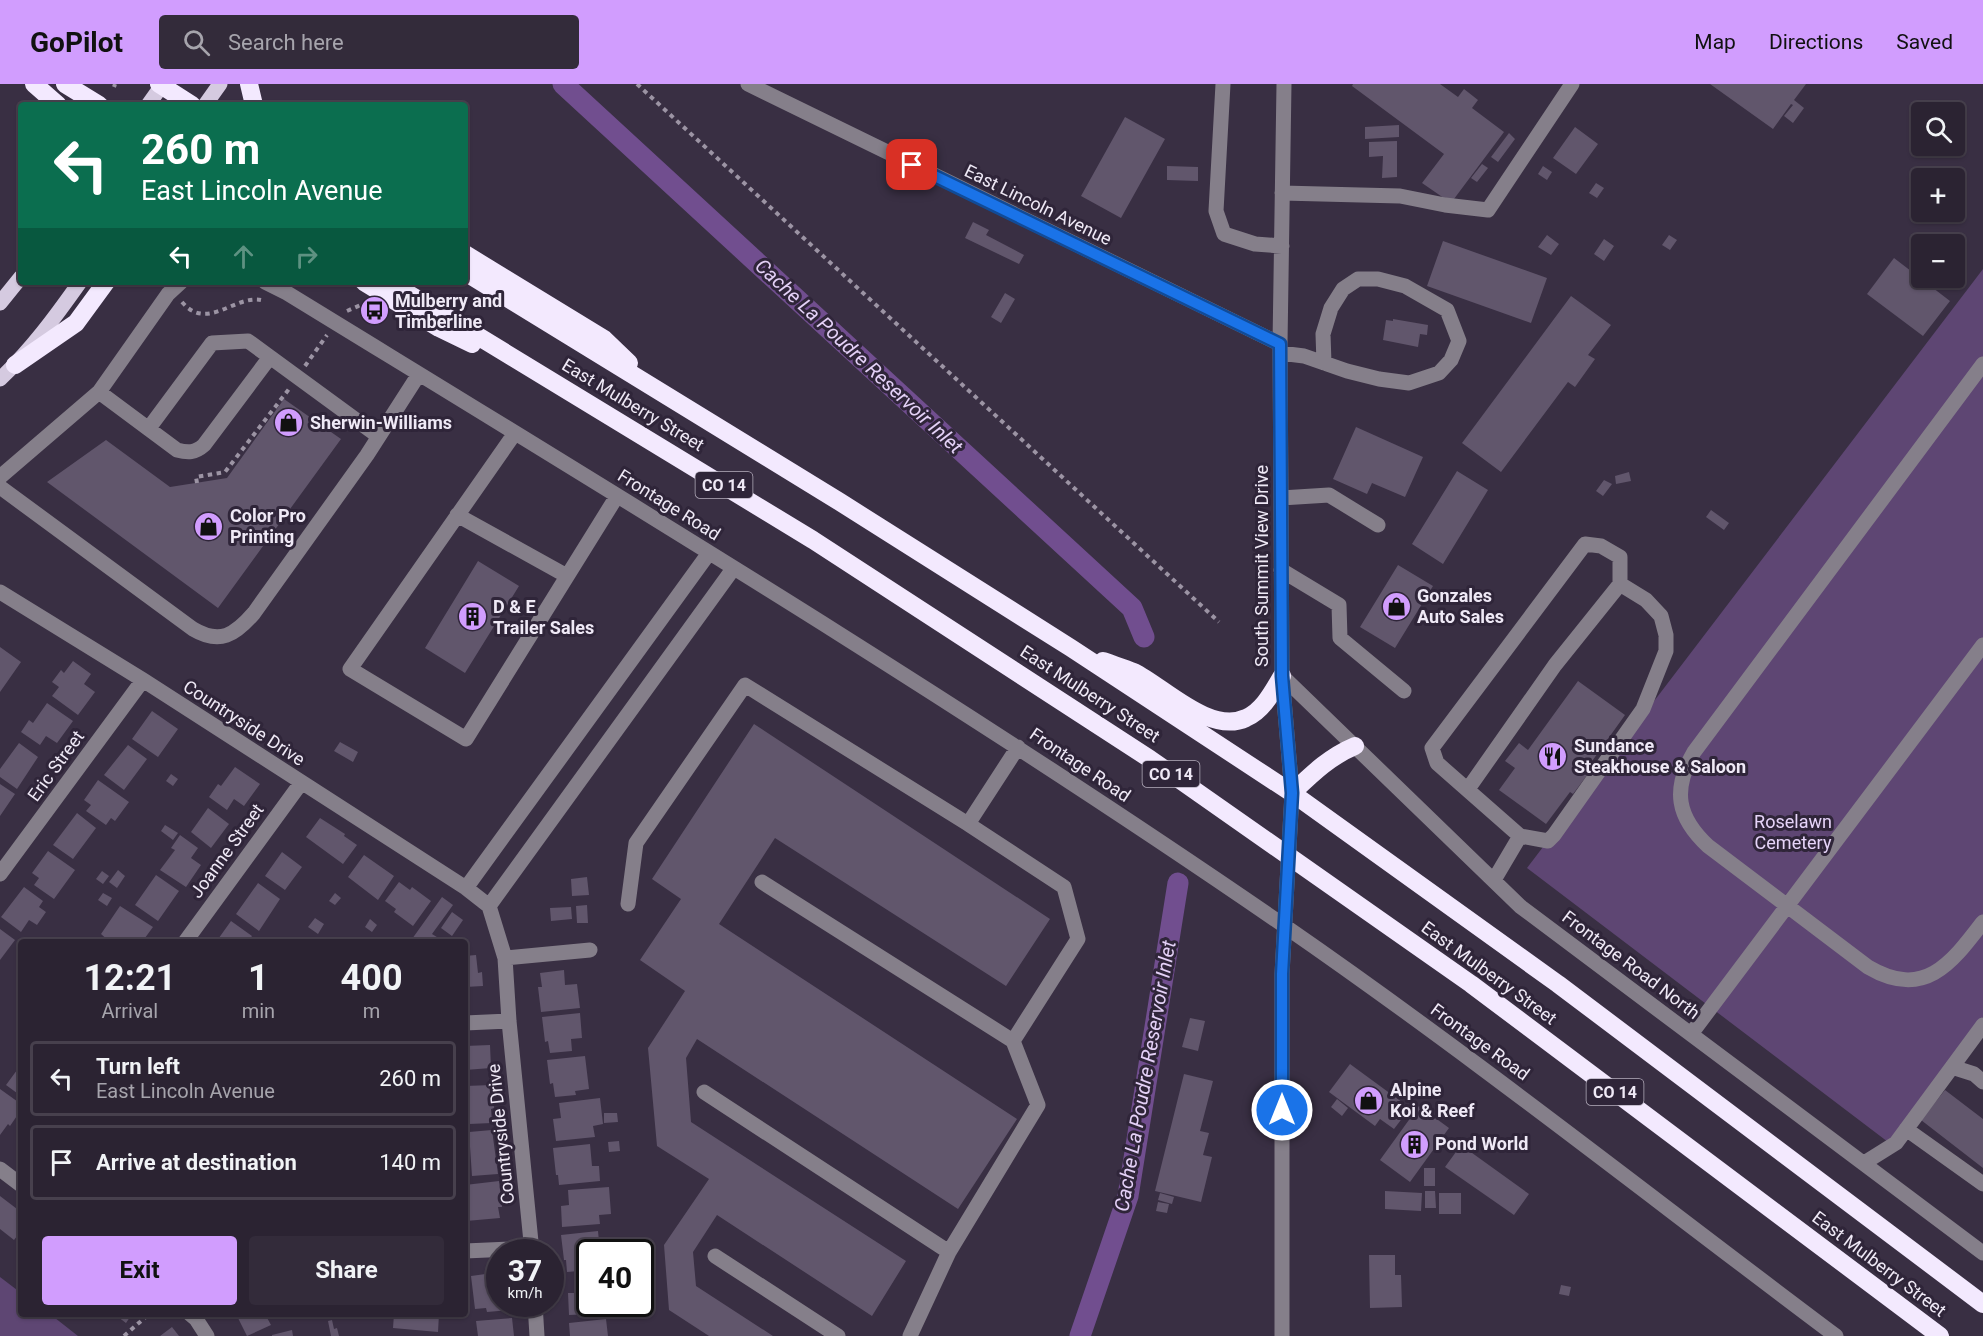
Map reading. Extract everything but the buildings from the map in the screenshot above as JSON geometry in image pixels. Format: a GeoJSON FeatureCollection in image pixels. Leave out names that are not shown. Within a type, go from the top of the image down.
{"type":"FeatureCollection","features":[{"type":"Feature","properties":{"kind":"highway"},"geometry":{"type":"LineString","coordinates":[[34,84],[55,102]]}},
{"type":"Feature","properties":{"kind":"highway"},"geometry":{"type":"LineString","coordinates":[[65,84],[94,102]]}},
{"type":"Feature","properties":{"kind":"highway"},"geometry":{"type":"LineString","coordinates":[[249,84],[253,102]]}},
{"type":"Feature","properties":{"kind":"highway"},"geometry":{"type":"LineString","coordinates":[[161,85],[187,102]]}},
{"type":"Feature","properties":{"kind":"highway"},"geometry":{"type":"LineString","coordinates":[[468,256],[604,339],[654,387]]}},
{"type":"Feature","properties":{"kind":"highway","name":"East Mulberry Street"},"geometry":{"type":"LineString","coordinates":[[468,274],[654,387],[1071,648],[1292,793],[1558,984],[1983,1304]]}},
{"type":"Feature","properties":{"kind":"highway"},"geometry":{"type":"LineString","coordinates":[[15,364],[76,323],[104,285]]}},
{"type":"Feature","properties":{"kind":"highway"},"geometry":{"type":"LineString","coordinates":[[369,285],[439,328],[564,388]]}},
{"type":"Feature","properties":{"kind":"highway","name":"East Mulberry Street"},"geometry":{"type":"LineString","coordinates":[[394,285],[813,540],[1150,759],[1471,984],[1940,1336]]}},
{"type":"Feature","properties":{"kind":"highway"},"geometry":{"type":"LineString","coordinates":[[1071,648],[1135,673],[1198,712],[1212,718],[1236,722],[1248,718],[1259,709],[1282,676]]}},
{"type":"Feature","properties":{"kind":"highway"},"geometry":{"type":"LineString","coordinates":[[1292,793],[1322,764],[1338,753],[1355,746]]}},
{"type":"Feature","properties":{"kind":"main road"},"geometry":{"type":"LineString","coordinates":[[207,102],[220,84]]}},
{"type":"Feature","properties":{"kind":"main road"},"geometry":{"type":"LineString","coordinates":[[150,102],[161,85]]}},
{"type":"Feature","properties":{"kind":"main road"},"geometry":{"type":"LineString","coordinates":[[0,303],[18,281]]}},
{"type":"Feature","properties":{"kind":"main road"},"geometry":{"type":"LineString","coordinates":[[0,379],[52,321],[78,285]]}},
{"type":"Feature","properties":{"kind":"street","name":"East Lincoln Avenue"},"geometry":{"type":"LineString","coordinates":[[748,84],[1280,349],[1324,363]]}},
{"type":"Feature","properties":{"kind":"street"},"geometry":{"type":"LineString","coordinates":[[1224,84],[1216,211],[1224,234],[1255,244],[1281,246]]}},
{"type":"Feature","properties":{"kind":"street","name":"South Summit View Drive"},"geometry":{"type":"LineString","coordinates":[[1282,1336],[1282,974],[1292,793],[1282,676],[1280,349],[1284,84]]}},
{"type":"Feature","properties":{"kind":"street"},"geometry":{"type":"LineString","coordinates":[[1282,193],[1400,196],[1445,205],[1488,210],[1572,84]]}},
{"type":"Feature","properties":{"kind":"street"},"geometry":{"type":"LineString","coordinates":[[1358,279],[1378,279],[1405,286],[1447,310],[1459,341],[1450,360],[1439,373],[1409,383],[1379,379],[1324,363],[1323,334],[1331,308],[1343,289],[1358,279]]}},
{"type":"Feature","properties":{"kind":"street","name":"Frontage Road"},"geometry":{"type":"LineString","coordinates":[[271,285],[733,569],[822,621],[1018,747],[1286,927],[1453,1046],[1836,1336]]}},
{"type":"Feature","properties":{"kind":"street"},"geometry":{"type":"LineString","coordinates":[[0,477],[99,392],[174,288]]}},
{"type":"Feature","properties":{"kind":"street"},"geometry":{"type":"LineString","coordinates":[[149,429],[212,343],[248,341],[378,436]]}},
{"type":"Feature","properties":{"kind":"street"},"geometry":{"type":"LineString","coordinates":[[99,392],[177,450],[187,452],[198,450],[270,357]]}},
{"type":"Feature","properties":{"kind":"street"},"geometry":{"type":"LineString","coordinates":[[1983,364],[1694,752],[1685,768],[1681,784],[1684,815],[1693,832],[1708,846],[1868,967],[1884,976],[1904,980],[1921,979],[1936,973],[1956,956],[1983,922]]}},
{"type":"Feature","properties":{"kind":"street"},"geometry":{"type":"LineString","coordinates":[[0,487],[184,623],[209,637],[217,638],[236,630],[254,613],[368,455],[419,374]]}},
{"type":"Feature","properties":{"kind":"street"},"geometry":{"type":"LineString","coordinates":[[515,433],[350,669],[466,739],[617,496]]}},
{"type":"Feature","properties":{"kind":"street"},"geometry":{"type":"LineString","coordinates":[[1281,498],[1329,495],[1378,525]]}},
{"type":"Feature","properties":{"kind":"street"},"geometry":{"type":"LineString","coordinates":[[458,515],[567,576]]}},
{"type":"Feature","properties":{"kind":"street"},"geometry":{"type":"LineString","coordinates":[[1468,789],[1555,665],[1620,584],[1620,557],[1601,546],[1585,544],[1432,748],[1437,763],[1520,836],[1548,841],[1554,835],[1643,709],[1666,651],[1666,635],[1661,616],[1646,600],[1620,584]]}},
{"type":"Feature","properties":{"kind":"street"},"geometry":{"type":"LineString","coordinates":[[466,888],[709,553]]}},
{"type":"Feature","properties":{"kind":"street"},"geometry":{"type":"LineString","coordinates":[[489,906],[733,569]]}},
{"type":"Feature","properties":{"kind":"street"},"geometry":{"type":"LineString","coordinates":[[1281,570],[1339,605],[1340,638],[1404,691]]}},
{"type":"Feature","properties":{"kind":"street","name":"Countryside Drive"},"geometry":{"type":"LineString","coordinates":[[0,592],[143,680],[466,888],[489,906],[505,958],[509,1022],[531,1239]]}},
{"type":"Feature","properties":{"kind":"street"},"geometry":{"type":"LineString","coordinates":[[1691,1034],[1983,645]]}},
{"type":"Feature","properties":{"kind":"street","name":"Frontage Road North"},"geometry":{"type":"LineString","coordinates":[[1282,676],[1521,907],[1982,1251]]}},
{"type":"Feature","properties":{"kind":"street","name":"Eric Street"},"geometry":{"type":"LineString","coordinates":[[0,874],[143,680]]}},
{"type":"Feature","properties":{"kind":"street"},"geometry":{"type":"LineString","coordinates":[[628,904],[636,843],[745,685],[968,824],[1064,887],[1078,939],[1013,1041]]}},
{"type":"Feature","properties":{"kind":"street"},"geometry":{"type":"LineString","coordinates":[[968,824],[1018,747]]}},
{"type":"Feature","properties":{"kind":"street","name":"Joanne Street"},"geometry":{"type":"LineString","coordinates":[[187,939],[301,783]]}},
{"type":"Feature","properties":{"kind":"street"},"geometry":{"type":"LineString","coordinates":[[1494,880],[1520,836]]}},
{"type":"Feature","properties":{"kind":"street"},"geometry":{"type":"LineString","coordinates":[[762,882],[1013,1041],[1038,1104],[949,1252],[910,1336]]}},
{"type":"Feature","properties":{"kind":"street"},"geometry":{"type":"LineString","coordinates":[[505,958],[590,950]]}},
{"type":"Feature","properties":{"kind":"street"},"geometry":{"type":"LineString","coordinates":[[468,1023],[509,1022]]}},
{"type":"Feature","properties":{"kind":"street"},"geometry":{"type":"LineString","coordinates":[[1864,1163],[1896,1143],[1983,1024]]}},
{"type":"Feature","properties":{"kind":"street"},"geometry":{"type":"LineString","coordinates":[[1952,1067],[1974,1074],[1983,1082]]}},
{"type":"Feature","properties":{"kind":"street"},"geometry":{"type":"LineString","coordinates":[[704,1092],[949,1252]]}},
{"type":"Feature","properties":{"kind":"street"},"geometry":{"type":"LineString","coordinates":[[1906,1129],[1983,1184]]}},
{"type":"Feature","properties":{"kind":"street"},"geometry":{"type":"LineString","coordinates":[[468,1251],[486,1251]]}},
{"type":"Feature","properties":{"kind":"street"},"geometry":{"type":"LineString","coordinates":[[716,1256],[838,1336]]}},
{"type":"Feature","properties":{"kind":"street"},"geometry":{"type":"LineString","coordinates":[[193,1317],[207,1336]]}},
{"type":"Feature","properties":{"kind":"street"},"geometry":{"type":"LineString","coordinates":[[536,1317],[537,1336]]}},
{"type":"Feature","properties":{"kind":"path"},"geometry":{"type":"LineString","coordinates":[[636,84],[1219,622]]}},
{"type":"Feature","properties":{"kind":"path"},"geometry":{"type":"LineString","coordinates":[[174,288],[184,305],[196,313],[208,314],[257,299],[263,300]]}},
{"type":"Feature","properties":{"kind":"path"},"geometry":{"type":"LineString","coordinates":[[197,483],[196,477],[225,472],[348,310],[363,304],[370,309]]}},
{"type":"Feature","properties":{"kind":"path"},"geometry":{"type":"LineString","coordinates":[[317,331],[336,342]]}},
{"type":"Feature","properties":{"kind":"path"},"geometry":{"type":"LineString","coordinates":[[124,1336],[146,1317]]}},
{"type":"Feature","properties":{"kind":"green space","name":"Roselawn Cemetery"},"geometry":{"type":"Polygon","coordinates":[[[1983,269],[1983,1017],[1888,1142],[1527,868],[1983,269]]]}},
{"type":"Feature","properties":{"kind":"green space"},"geometry":{"type":"Polygon","coordinates":[[[0,1277],[18,1291],[18,1317],[54,1317],[78,1336],[0,1336],[0,1277]]]}},
{"type":"Feature","properties":{"kind":"waterway","name":"Cache La Poudre Reservoir Inlet"},"geometry":{"type":"LineString","coordinates":[[563,84],[1132,608],[1144,637]]}},
{"type":"Feature","properties":{"kind":"waterway","name":"Cache La Poudre Reservoir Inlet"},"geometry":{"type":"LineString","coordinates":[[1080,1336],[1128,1196],[1178,883]]}},
{"type":"Feature","properties":{"kind":"place","name":"Mulberry and Timberline"},"geometry":{"type":"Point","coordinates":[374,311]}},
{"type":"Feature","properties":{"kind":"place","name":"Sherwin-Williams"},"geometry":{"type":"Point","coordinates":[289,423]}},
{"type":"Feature","properties":{"kind":"place","name":"Color Pro Printing"},"geometry":{"type":"Point","coordinates":[209,526]}},
{"type":"Feature","properties":{"kind":"place","name":"Gonzales Auto Sales"},"geometry":{"type":"Point","coordinates":[1396,606]}},
{"type":"Feature","properties":{"kind":"place","name":"D & E Trailer Sales"},"geometry":{"type":"Point","coordinates":[472,617]}},
{"type":"Feature","properties":{"kind":"place","name":"Sundance Steakhouse & Saloon"},"geometry":{"type":"Point","coordinates":[1553,756]}},
{"type":"Feature","properties":{"kind":"place","name":"Alpine Koi & Reef"},"geometry":{"type":"Point","coordinates":[1369,1100]}},
{"type":"Feature","properties":{"kind":"place","name":"Pond World"},"geometry":{"type":"Point","coordinates":[1414,1144]}},
{"type":"Feature","properties":{"kind":"route"},"geometry":{"type":"LineString","coordinates":[[912,165],[1280,344],[1282,676],[1292,793],[1282,974],[1282,1110]]}}]}
